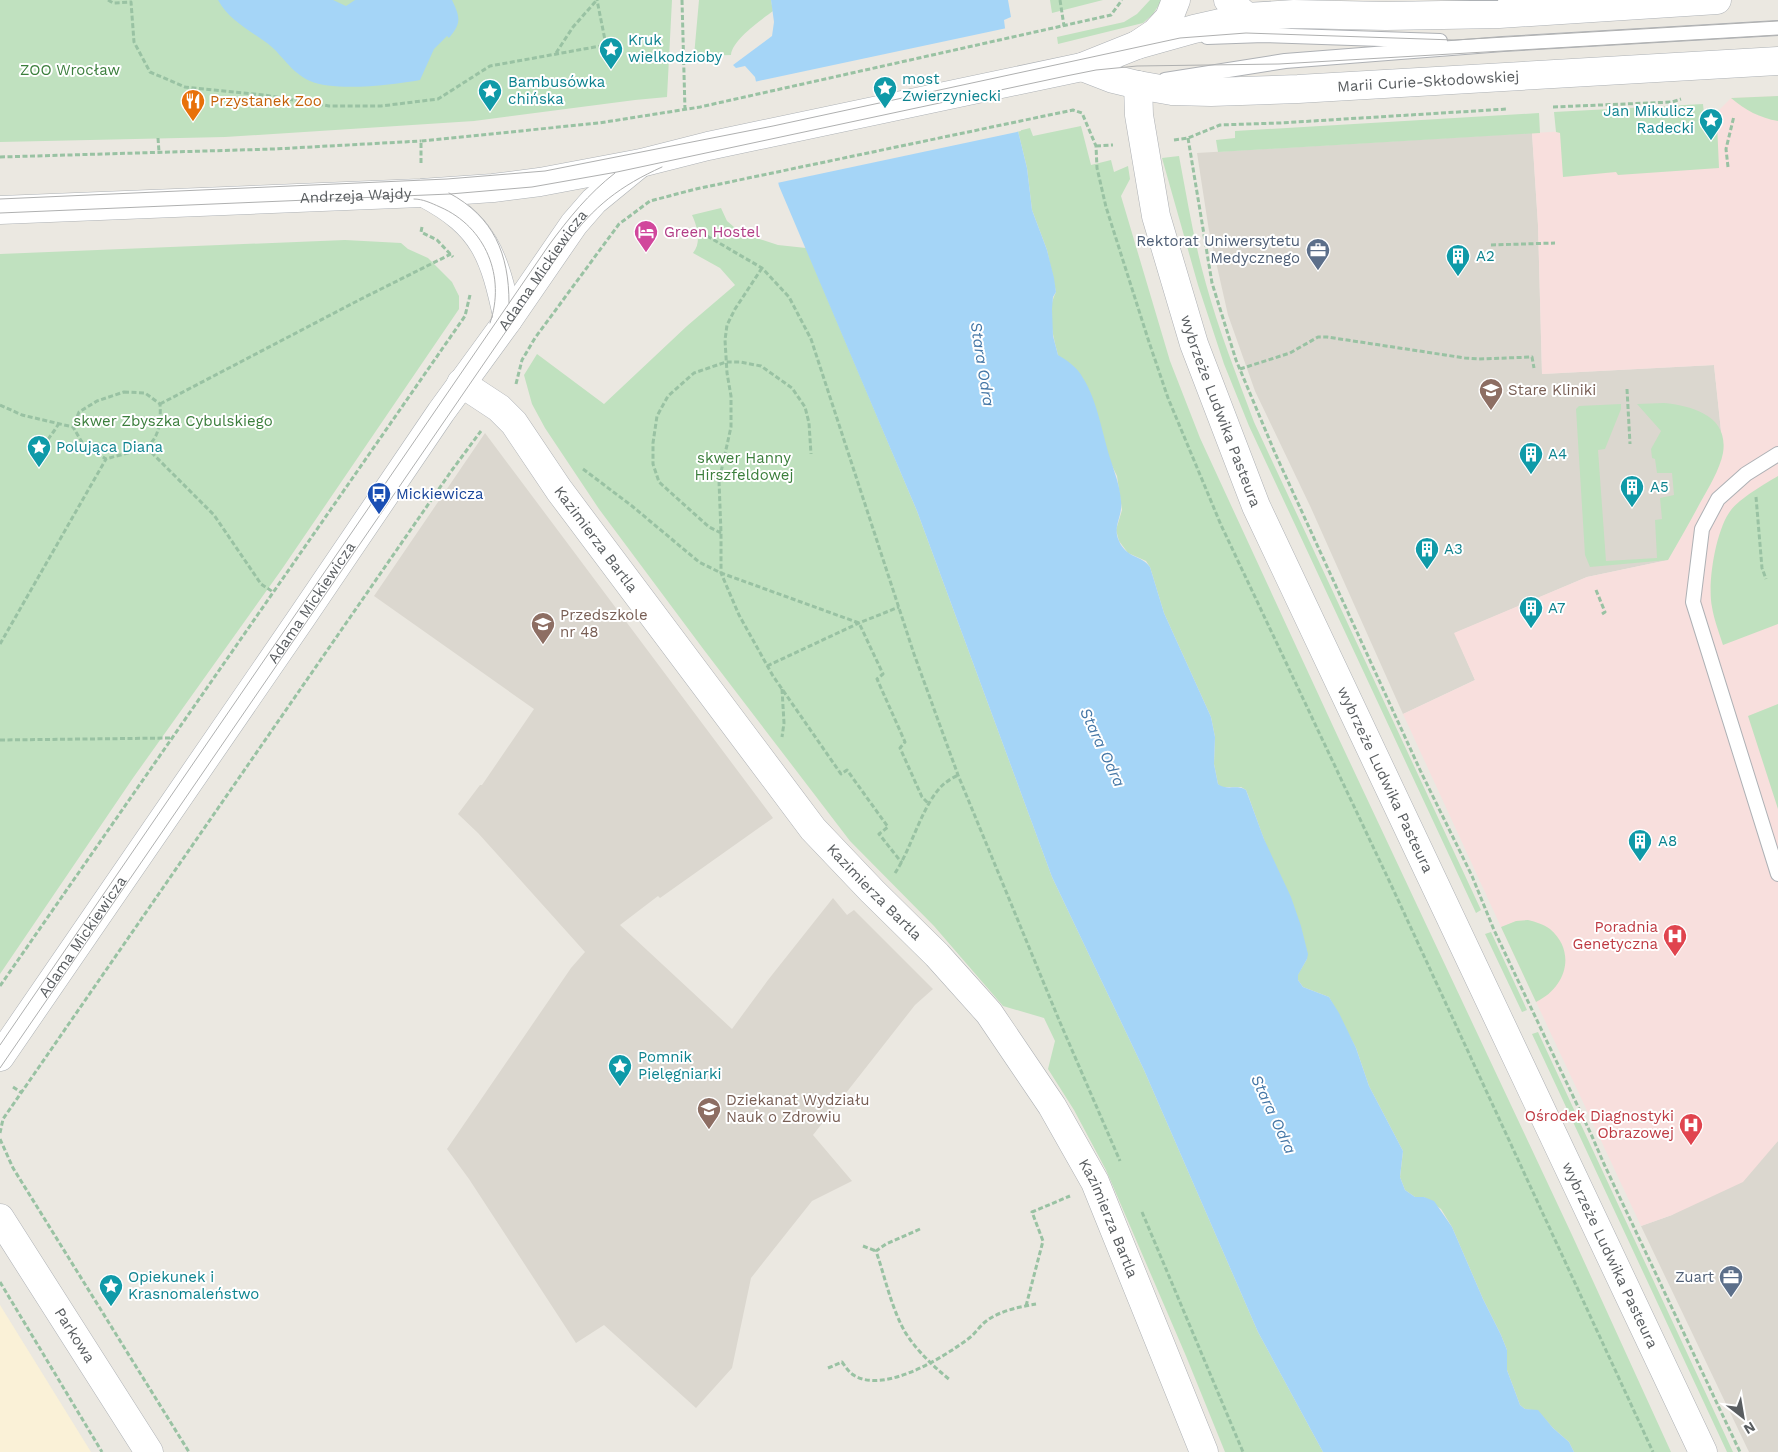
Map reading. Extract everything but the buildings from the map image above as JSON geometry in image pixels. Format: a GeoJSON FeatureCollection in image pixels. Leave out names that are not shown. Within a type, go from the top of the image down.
{"type":"FeatureCollection","features":[{"type":"Feature","properties":{"kind":"main road"},"geometry":{"type":"LineString","coordinates":[[1137,45],[1155,33],[1170,18],[1176,0]]}},
{"type":"Feature","properties":{"kind":"main road"},"geometry":{"type":"LineString","coordinates":[[1073,68],[1137,45],[1194,28],[1238,9],[1294,14],[1386,16],[1499,14],[1717,0]]}},
{"type":"Feature","properties":{"kind":"main road","name":"Marii Curie-Skłodowskiej"},"geometry":{"type":"LineString","coordinates":[[1073,68],[1138,85],[1172,91],[1276,90],[1778,61]]}},
{"type":"Feature","properties":{"kind":"main road","name":"Andrzeja Wajdy"},"geometry":{"type":"LineString","coordinates":[[0,210],[424,193],[503,187],[641,163],[708,146],[1073,68]]}},
{"type":"Feature","properties":{"kind":"main road","name":"wybrzeże Ludwika Pasteura"},"geometry":{"type":"LineString","coordinates":[[1138,85],[1140,121],[1158,225],[1194,344],[1256,506],[1703,1452]]}},
{"type":"Feature","properties":{"kind":"main road","name":"Adama Mickiewicza"},"geometry":{"type":"LineString","coordinates":[[0,1057],[461,383],[578,220],[594,201],[641,163]]}},
{"type":"Feature","properties":{"kind":"main road"},"geometry":{"type":"LineString","coordinates":[[424,193],[451,209],[474,229],[485,245],[495,269],[508,320]]}},
{"type":"Feature","properties":{"kind":"main road","name":"Kazimierza Bartla"},"geometry":{"type":"LineString","coordinates":[[461,383],[499,408],[514,423],[559,490],[813,829],[876,896],[938,955],[989,1013],[1052,1106],[1095,1182],[1204,1452]]}},
{"type":"Feature","properties":{"kind":"main road","name":"Parkowa"},"geometry":{"type":"LineString","coordinates":[[0,1218],[150,1452]]}},
{"type":"Feature","properties":{"kind":"lane"},"geometry":{"type":"LineString","coordinates":[[1138,85],[1285,61],[1503,44],[1778,28]]}},
{"type":"Feature","properties":{"kind":"lane"},"geometry":{"type":"LineString","coordinates":[[1137,45],[1244,35],[1503,44]]}},
{"type":"Feature","properties":{"kind":"lane"},"geometry":{"type":"LineString","coordinates":[[1778,454],[1746,474],[1718,498],[1702,529],[1692,602],[1778,874]]}},
{"type":"Feature","properties":{"kind":"path"},"geometry":{"type":"LineString","coordinates":[[108,0],[113,3],[131,1],[134,42],[150,72],[185,87],[329,106],[381,106],[438,99],[490,66],[606,45],[597,0]]}},
{"type":"Feature","properties":{"kind":"path"},"geometry":{"type":"LineString","coordinates":[[556,54],[573,26],[597,0]]}},
{"type":"Feature","properties":{"kind":"path"},"geometry":{"type":"LineString","coordinates":[[682,0],[685,110]]}},
{"type":"Feature","properties":{"kind":"path"},"geometry":{"type":"LineString","coordinates":[[1060,0],[1064,26]]}},
{"type":"Feature","properties":{"kind":"path"},"geometry":{"type":"LineString","coordinates":[[0,157],[274,149],[421,141],[599,123],[685,110],[1111,15],[1122,0]]}},
{"type":"Feature","properties":{"kind":"path"},"geometry":{"type":"LineString","coordinates":[[1547,107],[1672,102],[1682,99]]}},
{"type":"Feature","properties":{"kind":"path"},"geometry":{"type":"LineString","coordinates":[[1170,141],[1188,138],[1220,125],[1508,109]]}},
{"type":"Feature","properties":{"kind":"path"},"geometry":{"type":"LineString","coordinates":[[515,387],[522,360],[535,338],[618,224],[650,201],[696,189],[1073,110],[1082,113],[1096,146],[1097,168],[1106,207],[1148,339],[1168,398],[1221,525],[1393,889],[1653,1452]]}},
{"type":"Feature","properties":{"kind":"path"},"geometry":{"type":"LineString","coordinates":[[1728,167],[1726,149],[1734,116]]}},
{"type":"Feature","properties":{"kind":"path"},"geometry":{"type":"LineString","coordinates":[[158,138],[159,152]]}},
{"type":"Feature","properties":{"kind":"path"},"geometry":{"type":"LineString","coordinates":[[1188,138],[1212,282],[1240,369],[1275,452],[1421,772],[1472,876],[1494,930],[1740,1452]]}},
{"type":"Feature","properties":{"kind":"path"},"geometry":{"type":"LineString","coordinates":[[421,141],[421,150]]}},
{"type":"Feature","properties":{"kind":"path"},"geometry":{"type":"LineString","coordinates":[[1096,146],[1114,145]]}},
{"type":"Feature","properties":{"kind":"path"},"geometry":{"type":"LineString","coordinates":[[707,236],[762,268],[789,297],[811,339],[914,654],[958,775],[1059,1020],[1121,1164]]}},
{"type":"Feature","properties":{"kind":"path"},"geometry":{"type":"LineString","coordinates":[[1491,245],[1555,243]]}},
{"type":"Feature","properties":{"kind":"path"},"geometry":{"type":"LineString","coordinates":[[160,404],[360,299],[451,254]]}},
{"type":"Feature","properties":{"kind":"path"},"geometry":{"type":"LineString","coordinates":[[762,268],[735,309],[727,325],[725,340],[731,396],[731,427],[719,481],[721,573],[739,616],[767,666],[841,774],[847,770],[888,827],[879,834],[902,863]]}},
{"type":"Feature","properties":{"kind":"path"},"geometry":{"type":"LineString","coordinates":[[0,986],[465,316],[471,292]]}},
{"type":"Feature","properties":{"kind":"path"},"geometry":{"type":"LineString","coordinates":[[1240,369],[1290,353],[1318,338],[1327,337],[1465,358],[1532,357],[1534,368]]}},
{"type":"Feature","properties":{"kind":"path"},"geometry":{"type":"LineString","coordinates":[[721,532],[709,527],[659,482],[653,464],[653,443],[657,416],[668,396],[694,374],[726,362],[740,362],[761,366],[792,388],[805,407],[809,423],[811,454]]}},
{"type":"Feature","properties":{"kind":"path"},"geometry":{"type":"LineString","coordinates":[[518,381],[521,390]]}},
{"type":"Feature","properties":{"kind":"path"},"geometry":{"type":"LineString","coordinates":[[1627,389],[1630,444]]}},
{"type":"Feature","properties":{"kind":"path"},"geometry":{"type":"LineString","coordinates":[[0,644],[106,459],[146,447],[156,434],[161,419],[160,404],[146,393],[124,392],[97,401],[79,412],[74,426],[83,444],[106,459]]}},
{"type":"Feature","properties":{"kind":"path"},"geometry":{"type":"LineString","coordinates":[[0,405],[22,415],[74,426]]}},
{"type":"Feature","properties":{"kind":"path"},"geometry":{"type":"LineString","coordinates":[[39,460],[40,451],[53,435],[59,423]]}},
{"type":"Feature","properties":{"kind":"path"},"geometry":{"type":"LineString","coordinates":[[0,1133],[2,1120],[452,470],[484,427]]}},
{"type":"Feature","properties":{"kind":"path"},"geometry":{"type":"LineString","coordinates":[[146,447],[214,515],[261,584],[273,592]]}},
{"type":"Feature","properties":{"kind":"path"},"geometry":{"type":"LineString","coordinates":[[579,466],[632,506],[699,562],[721,573],[858,623],[883,674],[877,679],[905,742],[900,748],[922,797],[929,804]]}},
{"type":"Feature","properties":{"kind":"path"},"geometry":{"type":"LineString","coordinates":[[1746,474],[1754,487],[1756,497],[1762,568],[1766,579]]}},
{"type":"Feature","properties":{"kind":"path"},"geometry":{"type":"LineString","coordinates":[[1596,590],[1605,612],[1602,614]]}},
{"type":"Feature","properties":{"kind":"path"},"geometry":{"type":"LineString","coordinates":[[767,666],[858,623],[899,607]]}},
{"type":"Feature","properties":{"kind":"path"},"geometry":{"type":"LineString","coordinates":[[766,765],[779,754],[782,742],[784,723],[782,688]]}},
{"type":"Feature","properties":{"kind":"path"},"geometry":{"type":"LineString","coordinates":[[0,740],[171,738]]}},
{"type":"Feature","properties":{"kind":"path"},"geometry":{"type":"LineString","coordinates":[[876,896],[902,863],[929,804],[944,783],[958,775]]}},
{"type":"Feature","properties":{"kind":"path"},"geometry":{"type":"LineString","coordinates":[[13,1086],[22,1093]]}},
{"type":"Feature","properties":{"kind":"path"},"geometry":{"type":"LineString","coordinates":[[0,1139],[13,1168],[189,1452]]}},
{"type":"Feature","properties":{"kind":"path"},"geometry":{"type":"LineString","coordinates":[[1026,1306],[1043,1241],[1032,1212],[1071,1196],[1073,1191]]}},
{"type":"Feature","properties":{"kind":"path"},"geometry":{"type":"LineString","coordinates":[[1141,1209],[1243,1452]]}},
{"type":"Feature","properties":{"kind":"path"},"geometry":{"type":"LineString","coordinates":[[876,1251],[886,1244],[920,1230]]}},
{"type":"Feature","properties":{"kind":"path"},"geometry":{"type":"LineString","coordinates":[[863,1246],[876,1251]]}},
{"type":"Feature","properties":{"kind":"path"},"geometry":{"type":"LineString","coordinates":[[876,1251],[895,1311],[902,1325],[931,1364],[950,1380]]}},
{"type":"Feature","properties":{"kind":"path"},"geometry":{"type":"LineString","coordinates":[[0,1282],[102,1452]]}},
{"type":"Feature","properties":{"kind":"path"},"geometry":{"type":"LineString","coordinates":[[828,1368],[842,1362],[852,1374],[867,1380],[901,1376],[931,1364],[970,1338],[985,1322],[1010,1310],[1036,1304]]}},
{"type":"Feature","properties":{"kind":"shaded area","name":"Stare Kliniki"},"geometry":{"type":"Polygon","coordinates":[[[1778,96],[1778,1141],[1743,1182],[1672,1215],[1641,1226],[1403,714],[1475,680],[1454,633],[1587,577],[1668,560],[1710,485],[1723,454],[1714,365],[1542,374],[1538,225],[1532,133],[1705,124],[1731,98],[1778,96]]]}},
{"type":"Feature","properties":{"kind":"shaded area","name":"Stare Kliniki"},"geometry":{"type":"Polygon","coordinates":[[[1532,133],[1538,225],[1542,374],[1714,365],[1723,441],[1668,560],[1587,577],[1455,633],[1475,680],[1403,714],[1311,508],[1255,391],[1228,315],[1209,231],[1197,153],[1532,133]]]}},
{"type":"Feature","properties":{"kind":"shaded area"},"geometry":{"type":"Polygon","coordinates":[[[485,433],[773,818],[660,898],[658,896],[620,925],[732,1029],[833,898],[847,915],[854,910],[933,989],[915,1005],[813,1135],[852,1181],[812,1201],[751,1278],[732,1368],[696,1408],[604,1325],[576,1343],[469,1179],[447,1149],[571,968],[585,952],[478,833],[458,814],[480,785],[482,785],[534,709],[374,596],[485,433]]]}},
{"type":"Feature","properties":{"kind":"shaded area"},"geometry":{"type":"Polygon","coordinates":[[[1778,1141],[1778,1452],[1749,1452],[1641,1226],[1672,1215],[1778,1141]]]}},
{"type":"Feature","properties":{"kind":"shaded area"},"geometry":{"type":"Polygon","coordinates":[[[0,1305],[91,1452],[0,1452],[0,1305]]]}},
{"type":"Feature","properties":{"kind":"green space","name":"ZOO Wrocław"},"geometry":{"type":"Polygon","coordinates":[[[0,0],[672,0],[667,97],[474,121],[225,137],[0,142],[0,0]]]}},
{"type":"Feature","properties":{"kind":"green space"},"geometry":{"type":"Polygon","coordinates":[[[699,0],[771,0],[773,11],[736,43],[731,55],[694,56],[699,0]]]}},
{"type":"Feature","properties":{"kind":"green space"},"geometry":{"type":"Polygon","coordinates":[[[1050,0],[1103,0],[1052,13],[1050,0]]]}},
{"type":"Feature","properties":{"kind":"green space"},"geometry":{"type":"Polygon","coordinates":[[[1150,0],[1162,0],[1153,14],[1143,23],[1058,44],[1057,37],[1124,22],[1137,14],[1150,0]]]}},
{"type":"Feature","properties":{"kind":"green space"},"geometry":{"type":"Polygon","coordinates":[[[1778,96],[1778,121],[1753,113],[1731,98],[1778,96]]]}},
{"type":"Feature","properties":{"kind":"green space"},"geometry":{"type":"Polygon","coordinates":[[[1703,104],[1705,124],[1717,123],[1719,168],[1618,175],[1616,172],[1563,177],[1560,133],[1556,132],[1554,112],[1703,104]]]}},
{"type":"Feature","properties":{"kind":"green space"},"geometry":{"type":"Polygon","coordinates":[[[1539,113],[1540,133],[1218,152],[1216,140],[1235,138],[1235,131],[1539,113]]]}},
{"type":"Feature","properties":{"kind":"green space"},"geometry":{"type":"Polygon","coordinates":[[[1081,126],[1091,165],[1111,160],[1114,172],[1128,166],[1130,179],[1121,196],[1170,361],[1200,438],[1572,1235],[1671,1452],[1574,1452],[1569,1442],[1538,1411],[1525,1409],[1520,1405],[1507,1370],[1507,1350],[1452,1227],[1441,1209],[1424,1197],[1415,1197],[1405,1190],[1400,1177],[1403,1151],[1369,1086],[1356,1048],[1329,997],[1303,987],[1298,980],[1297,976],[1307,959],[1248,795],[1246,790],[1241,787],[1221,787],[1218,784],[1214,764],[1215,737],[1211,717],[1164,613],[1150,567],[1146,561],[1128,553],[1119,541],[1116,530],[1122,510],[1117,476],[1056,348],[1051,307],[1056,292],[1047,250],[1032,210],[1027,168],[1018,131],[1030,128],[1033,136],[1081,126]]]}},
{"type":"Feature","properties":{"kind":"green space"},"geometry":{"type":"Polygon","coordinates":[[[1179,156],[1194,236],[1211,302],[1254,422],[1481,910],[1476,913],[1249,426],[1224,364],[1198,285],[1162,158],[1179,156]]]}},
{"type":"Feature","properties":{"kind":"green space","name":"skwer Hanny Hirszfeldowej"},"geometry":{"type":"Polygon","coordinates":[[[721,208],[727,221],[741,233],[778,245],[806,248],[917,511],[1052,877],[1144,1070],[1258,1332],[1323,1452],[1225,1452],[1106,1170],[1074,1110],[1048,1069],[1055,1041],[1044,1018],[1003,1006],[934,926],[850,841],[599,509],[545,428],[532,404],[524,375],[537,354],[604,404],[687,326],[735,285],[720,268],[693,253],[698,239],[692,215],[721,208]]]}},
{"type":"Feature","properties":{"kind":"green space","name":"skwer Zbyszka Cybulskiego"},"geometry":{"type":"Polygon","coordinates":[[[345,240],[401,243],[408,249],[428,258],[452,282],[459,296],[459,309],[282,569],[133,778],[0,974],[0,254],[345,240]]]}},
{"type":"Feature","properties":{"kind":"green space"},"geometry":{"type":"Polygon","coordinates":[[[1664,403],[1697,410],[1715,422],[1723,440],[1723,453],[1717,472],[1668,560],[1590,567],[1585,555],[1576,409],[1579,406],[1621,404],[1621,409],[1605,449],[1598,450],[1606,561],[1657,558],[1655,520],[1662,519],[1660,498],[1674,495],[1672,473],[1657,473],[1651,449],[1661,431],[1637,404],[1664,403]]]}},
{"type":"Feature","properties":{"kind":"green space"},"geometry":{"type":"Polygon","coordinates":[[[1778,476],[1778,624],[1723,645],[1714,617],[1711,597],[1714,557],[1721,530],[1731,510],[1740,501],[1778,476]]]}},
{"type":"Feature","properties":{"kind":"green space"},"geometry":{"type":"Polygon","coordinates":[[[1778,704],[1778,809],[1748,716],[1778,704]]]}},
{"type":"Feature","properties":{"kind":"green space"},"geometry":{"type":"Polygon","coordinates":[[[1528,920],[1550,929],[1558,938],[1563,948],[1565,959],[1561,979],[1555,988],[1536,1002],[1501,927],[1516,921],[1528,920]]]}},
{"type":"Feature","properties":{"kind":"green space"},"geometry":{"type":"Polygon","coordinates":[[[1491,932],[1527,1010],[1522,1012],[1485,934],[1491,932]]]}},
{"type":"Feature","properties":{"kind":"green space"},"geometry":{"type":"Polygon","coordinates":[[[1538,1032],[1733,1452],[1727,1452],[1532,1034],[1538,1032]]]}},
{"type":"Feature","properties":{"kind":"water"},"geometry":{"type":"Polygon","coordinates":[[[218,0],[333,0],[346,6],[355,0],[452,0],[457,11],[458,24],[449,38],[447,36],[434,49],[420,80],[395,84],[334,86],[310,81],[297,73],[272,47],[234,19],[218,0]]]}},
{"type":"Feature","properties":{"kind":"water","name":"Stara Odra"},"geometry":{"type":"Polygon","coordinates":[[[771,0],[1008,0],[1011,17],[1004,20],[1018,131],[1027,168],[1032,210],[1047,250],[1056,292],[1053,297],[1052,309],[1053,336],[1058,355],[1081,374],[1096,408],[1120,490],[1121,512],[1117,526],[1117,536],[1126,551],[1143,560],[1150,567],[1164,613],[1211,717],[1215,737],[1214,764],[1218,784],[1224,787],[1243,788],[1246,790],[1264,839],[1291,897],[1308,954],[1298,975],[1298,980],[1303,987],[1329,997],[1339,1013],[1356,1048],[1369,1086],[1403,1151],[1400,1177],[1405,1190],[1415,1197],[1424,1197],[1434,1201],[1452,1227],[1507,1350],[1507,1370],[1520,1405],[1525,1409],[1538,1410],[1553,1428],[1569,1442],[1574,1452],[1323,1452],[1258,1332],[1144,1070],[1052,877],[917,511],[779,186],[755,77],[745,66],[736,68],[733,65],[772,36],[774,22],[771,0]]]}},
{"type":"Feature","properties":{"kind":"pier","name":"most Zwierzyniecki"},"geometry":{"type":"Polygon","coordinates":[[[1007,28],[1021,131],[777,183],[754,82],[1007,28]]]}},
{"type":"Feature","properties":{"kind":"tram line"},"geometry":{"type":"LineString","coordinates":[[0,199],[447,179],[545,171],[773,126],[1180,38],[1246,33],[1454,40],[1778,21]]}},
{"type":"Feature","properties":{"kind":"tram line"},"geometry":{"type":"LineString","coordinates":[[0,213],[450,194],[532,187],[617,172],[1096,70],[1137,66],[1279,64],[1778,35]]}},
{"type":"Feature","properties":{"kind":"tram line"},"geometry":{"type":"LineString","coordinates":[[0,1068],[566,244],[587,219],[609,198],[633,182],[662,167]]}},
{"type":"Feature","properties":{"kind":"tram line"},"geometry":{"type":"LineString","coordinates":[[0,1045],[549,245],[579,207],[615,173]]}},
{"type":"Feature","properties":{"kind":"tram line"},"geometry":{"type":"LineString","coordinates":[[449,193],[477,213],[488,225],[496,239],[506,269],[509,303]]}},
{"type":"Feature","properties":{"kind":"tram line"},"geometry":{"type":"LineString","coordinates":[[414,199],[440,207],[456,216],[480,240],[488,255],[493,271],[495,288],[494,306],[490,323]]}},
{"type":"Feature","properties":{"kind":"place","name":"Kruk wielkodzioby"},"geometry":{"type":"Point","coordinates":[611,70]}},
{"type":"Feature","properties":{"kind":"place","name":"most Zwierzyniecki"},"geometry":{"type":"Point","coordinates":[885,109]}},
{"type":"Feature","properties":{"kind":"place","name":"Bambusówka chińska"},"geometry":{"type":"Point","coordinates":[490,112]}},
{"type":"Feature","properties":{"kind":"place","name":"Przystanek Zoo"},"geometry":{"type":"Point","coordinates":[193,122]}},
{"type":"Feature","properties":{"kind":"place","name":"Jan Mikulicz Radecki"},"geometry":{"type":"Point","coordinates":[1711,141]}},
{"type":"Feature","properties":{"kind":"place","name":"Green Hostel"},"geometry":{"type":"Point","coordinates":[646,253]}},
{"type":"Feature","properties":{"kind":"place","name":"Rektorat Uniwersytetu Medycznego"},"geometry":{"type":"Point","coordinates":[1318,271]}},
{"type":"Feature","properties":{"kind":"place","name":"A2"},"geometry":{"type":"Point","coordinates":[1458,277]}},
{"type":"Feature","properties":{"kind":"place","name":"Stare Kliniki"},"geometry":{"type":"Point","coordinates":[1491,411]}},
{"type":"Feature","properties":{"kind":"place","name":"Polująca Diana"},"geometry":{"type":"Point","coordinates":[39,468]}},
{"type":"Feature","properties":{"kind":"place","name":"A4"},"geometry":{"type":"Point","coordinates":[1531,475]}},
{"type":"Feature","properties":{"kind":"place","name":"A5"},"geometry":{"type":"Point","coordinates":[1632,508]}},
{"type":"Feature","properties":{"kind":"place","name":"Mickiewicza"},"geometry":{"type":"Point","coordinates":[379,515]}},
{"type":"Feature","properties":{"kind":"place","name":"A3"},"geometry":{"type":"Point","coordinates":[1427,570]}},
{"type":"Feature","properties":{"kind":"place","name":"A7"},"geometry":{"type":"Point","coordinates":[1531,629]}},
{"type":"Feature","properties":{"kind":"place","name":"Przedszkole nr 48"},"geometry":{"type":"Point","coordinates":[543,645]}},
{"type":"Feature","properties":{"kind":"place","name":"A8"},"geometry":{"type":"Point","coordinates":[1640,862]}},
{"type":"Feature","properties":{"kind":"place","name":"Poradnia Genetyczna"},"geometry":{"type":"Point","coordinates":[1675,957]}},
{"type":"Feature","properties":{"kind":"place","name":"Pomnik Pielęgniarki"},"geometry":{"type":"Point","coordinates":[620,1087]}},
{"type":"Feature","properties":{"kind":"place","name":"Dziekanat Wydziału Nauk o Zdrowiu"},"geometry":{"type":"Point","coordinates":[709,1130]}},
{"type":"Feature","properties":{"kind":"place","name":"Ośrodek Diagnostyki Obrazowej"},"geometry":{"type":"Point","coordinates":[1691,1146]}},
{"type":"Feature","properties":{"kind":"place","name":"Zuart"},"geometry":{"type":"Point","coordinates":[1731,1298]}},
{"type":"Feature","properties":{"kind":"place","name":"Opiekunek i Krasnomaleństwo"},"geometry":{"type":"Point","coordinates":[111,1307]}}]}
